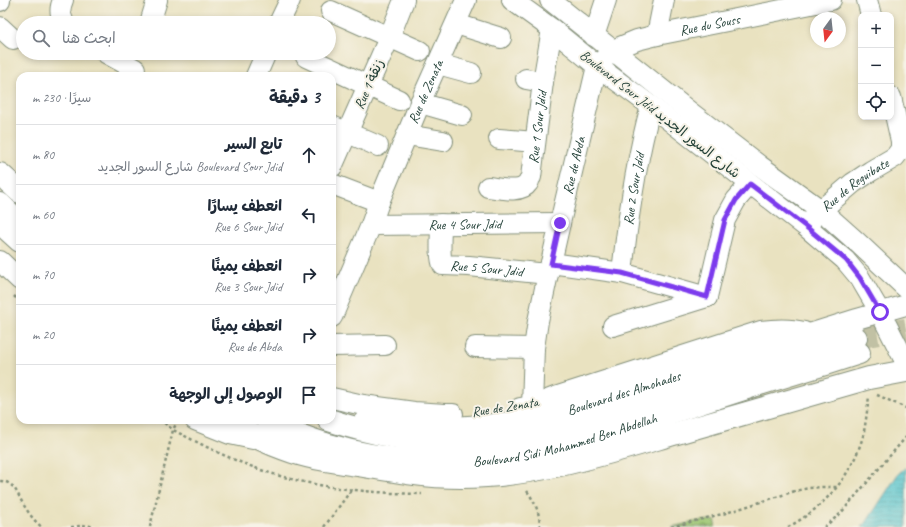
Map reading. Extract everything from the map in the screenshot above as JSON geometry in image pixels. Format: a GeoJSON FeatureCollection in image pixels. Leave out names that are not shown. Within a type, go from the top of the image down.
{"type":"FeatureCollection","features":[{"type":"Feature","properties":{"kind":"main road"},"geometry":{"type":"LineString","coordinates":[[0,204],[16,219]]}},
{"type":"Feature","properties":{"kind":"main road"},"geometry":{"type":"LineString","coordinates":[[0,223],[16,237]]}},
{"type":"Feature","properties":{"kind":"main road","name":"Boulevard Sidi Mohammed Ben Abdellah"},"geometry":{"type":"LineString","coordinates":[[275,424],[291,432],[329,446],[368,455],[443,462],[507,458],[570,445],[825,364],[858,345],[539,432],[508,438],[462,442],[416,440],[385,435],[336,422]]}},
{"type":"Feature","properties":{"kind":"main road"},"geometry":{"type":"LineString","coordinates":[[233,424],[266,442],[294,452],[323,459],[436,477],[493,476],[548,468],[613,452],[869,385],[906,371]]}},
{"type":"Feature","properties":{"kind":"main road"},"geometry":{"type":"LineString","coordinates":[[383,469],[410,460]]}},
{"type":"Feature","properties":{"kind":"street"},"geometry":{"type":"LineString","coordinates":[[61,16],[60,8],[63,0]]}},
{"type":"Feature","properties":{"kind":"street"},"geometry":{"type":"LineString","coordinates":[[152,16],[157,0]]}},
{"type":"Feature","properties":{"kind":"street"},"geometry":{"type":"LineString","coordinates":[[282,16],[290,0]]}},
{"type":"Feature","properties":{"kind":"street","name":"Rue 1 زنقة"},"geometry":{"type":"LineString","coordinates":[[336,148],[340,129],[368,86],[404,0]]}},
{"type":"Feature","properties":{"kind":"street","name":"Rue de Zenata"},"geometry":{"type":"LineString","coordinates":[[336,308],[371,225],[378,202],[466,0]]}},
{"type":"Feature","properties":{"kind":"street","name":"Boulevard Sour Jdid شارع السور الجديد"},"geometry":{"type":"LineString","coordinates":[[512,0],[552,29],[597,66],[805,226],[846,260],[860,278],[880,312],[906,363]]}},
{"type":"Feature","properties":{"kind":"street","name":"Boulevard Sour Jdid شارع السور الجديد"},"geometry":{"type":"LineString","coordinates":[[550,0],[760,166],[821,210],[906,288]]}},
{"type":"Feature","properties":{"kind":"street"},"geometry":{"type":"LineString","coordinates":[[594,36],[606,0]]}},
{"type":"Feature","properties":{"kind":"street"},"geometry":{"type":"LineString","coordinates":[[657,35],[664,0]]}},
{"type":"Feature","properties":{"kind":"street","name":"Rue du Souss"},"geometry":{"type":"LineString","coordinates":[[613,50],[637,40],[657,35],[831,0]]}},
{"type":"Feature","properties":{"kind":"street"},"geometry":{"type":"LineString","coordinates":[[867,0],[870,12]]}},
{"type":"Feature","properties":{"kind":"street"},"geometry":{"type":"LineString","coordinates":[[331,11],[420,51]]}},
{"type":"Feature","properties":{"kind":"street"},"geometry":{"type":"LineString","coordinates":[[456,24],[501,38]]}},
{"type":"Feature","properties":{"kind":"street","name":"Rue 1 Sour Jdid"},"geometry":{"type":"LineString","coordinates":[[488,187],[517,189],[529,183],[535,142],[535,81],[552,29]]}},
{"type":"Feature","properties":{"kind":"street"},"geometry":{"type":"LineString","coordinates":[[597,66],[613,50]]}},
{"type":"Feature","properties":{"kind":"street"},"geometry":{"type":"LineString","coordinates":[[122,60],[136,66]]}},
{"type":"Feature","properties":{"kind":"street"},"geometry":{"type":"LineString","coordinates":[[258,72],[263,60]]}},
{"type":"Feature","properties":{"kind":"street"},"geometry":{"type":"LineString","coordinates":[[312,60],[400,100]]}},
{"type":"Feature","properties":{"kind":"street"},"geometry":{"type":"LineString","coordinates":[[438,64],[471,73]]}},
{"type":"Feature","properties":{"kind":"street","name":"Rue de Abda"},"geometry":{"type":"LineString","coordinates":[[532,406],[534,348],[538,321],[597,66]]}},
{"type":"Feature","properties":{"kind":"street"},"geometry":{"type":"LineString","coordinates":[[420,103],[462,116]]}},
{"type":"Feature","properties":{"kind":"street","name":"Rue 2 Sour Jdid"},"geometry":{"type":"LineString","coordinates":[[622,273],[642,137],[650,106]]}},
{"type":"Feature","properties":{"kind":"street","name":"Rue de Reguibate"},"geometry":{"type":"LineString","coordinates":[[805,226],[821,210],[853,183],[895,157],[901,149],[901,141],[894,110]]}},
{"type":"Feature","properties":{"kind":"street"},"geometry":{"type":"LineString","coordinates":[[340,129],[378,146]]}},
{"type":"Feature","properties":{"kind":"street"},"geometry":{"type":"LineString","coordinates":[[407,135],[443,141]]}},
{"type":"Feature","properties":{"kind":"street"},"geometry":{"type":"LineString","coordinates":[[499,139],[535,142]]}},
{"type":"Feature","properties":{"kind":"street"},"geometry":{"type":"LineString","coordinates":[[707,297],[725,220],[736,200],[750,184]]}},
{"type":"Feature","properties":{"kind":"street"},"geometry":{"type":"LineString","coordinates":[[336,186],[378,202]]}},
{"type":"Feature","properties":{"kind":"street","name":"Rue 4 Sour Jdid"},"geometry":{"type":"LineString","coordinates":[[371,225],[446,234],[560,223]]}},
{"type":"Feature","properties":{"kind":"street","name":"Rue 5 Sour Jdid"},"geometry":{"type":"LineString","coordinates":[[446,234],[441,262],[443,265],[550,269]]}},
{"type":"Feature","properties":{"kind":"street"},"geometry":{"type":"LineString","coordinates":[[0,261],[16,276]]}},
{"type":"Feature","properties":{"kind":"street"},"geometry":{"type":"LineString","coordinates":[[550,269],[622,273],[707,297]]}},
{"type":"Feature","properties":{"kind":"street"},"geometry":{"type":"LineString","coordinates":[[613,326],[707,297]]}},
{"type":"Feature","properties":{"kind":"street","name":"Boulevard des Almohades"},"geometry":{"type":"LineString","coordinates":[[336,416],[388,425],[434,427],[481,425],[527,419],[572,409],[906,304]]}},
{"type":"Feature","properties":{"kind":"street","name":"Rue de Zenata"},"geometry":{"type":"LineString","coordinates":[[336,399],[363,405],[414,412],[445,414],[486,412],[532,406],[761,331],[778,329],[811,333]]}},
{"type":"Feature","properties":{"kind":"street"},"geometry":{"type":"LineString","coordinates":[[336,347],[362,351],[385,344]]}},
{"type":"Feature","properties":{"kind":"street"},"geometry":{"type":"LineString","coordinates":[[475,347],[534,348]]}},
{"type":"Feature","properties":{"kind":"street"},"geometry":{"type":"LineString","coordinates":[[205,424],[230,434],[266,442]]}},
{"type":"Feature","properties":{"kind":"path"},"geometry":{"type":"LineString","coordinates":[[788,527],[816,508],[838,487],[852,464],[863,437],[869,385],[906,408]]}},
{"type":"Feature","properties":{"kind":"path"},"geometry":{"type":"LineString","coordinates":[[150,527],[173,430],[165,424]]}},
{"type":"Feature","properties":{"kind":"path"},"geometry":{"type":"LineString","coordinates":[[824,527],[840,514],[906,437]]}},
{"type":"Feature","properties":{"kind":"path"},"geometry":{"type":"LineString","coordinates":[[0,481],[4,481],[13,486],[35,522],[42,527]]}},
{"type":"Feature","properties":{"kind":"path"},"geometry":{"type":"LineString","coordinates":[[671,527],[726,513],[795,491],[809,488],[838,487]]}},
{"type":"Feature","properties":{"kind":"path"},"geometry":{"type":"LineString","coordinates":[[324,527],[352,489]]}},
{"type":"Feature","properties":{"kind":"path"},"geometry":{"type":"LineString","coordinates":[[528,491],[534,500],[538,511],[540,527]]}},
{"type":"Feature","properties":{"kind":"path"},"geometry":{"type":"LineString","coordinates":[[71,527],[88,525],[92,527]]}},
{"type":"Feature","properties":{"kind":"green space"},"geometry":{"type":"Polygon","coordinates":[[[699,521],[716,521],[715,527],[671,527],[699,521]]]}},
{"type":"Feature","properties":{"kind":"water"},"geometry":{"type":"Polygon","coordinates":[[[906,467],[906,527],[862,527],[898,474],[906,467]]]}},
{"type":"Feature","properties":{"kind":"tunnel"},"geometry":{"type":"LineString","coordinates":[[856,338],[906,329]]}},
{"type":"Feature","properties":{"kind":"route"},"geometry":{"type":"LineString","coordinates":[[560,223],[551,264],[622,273],[707,297],[725,220],[736,200],[750,184],[805,226],[846,260],[860,278],[880,312]]}}]}
